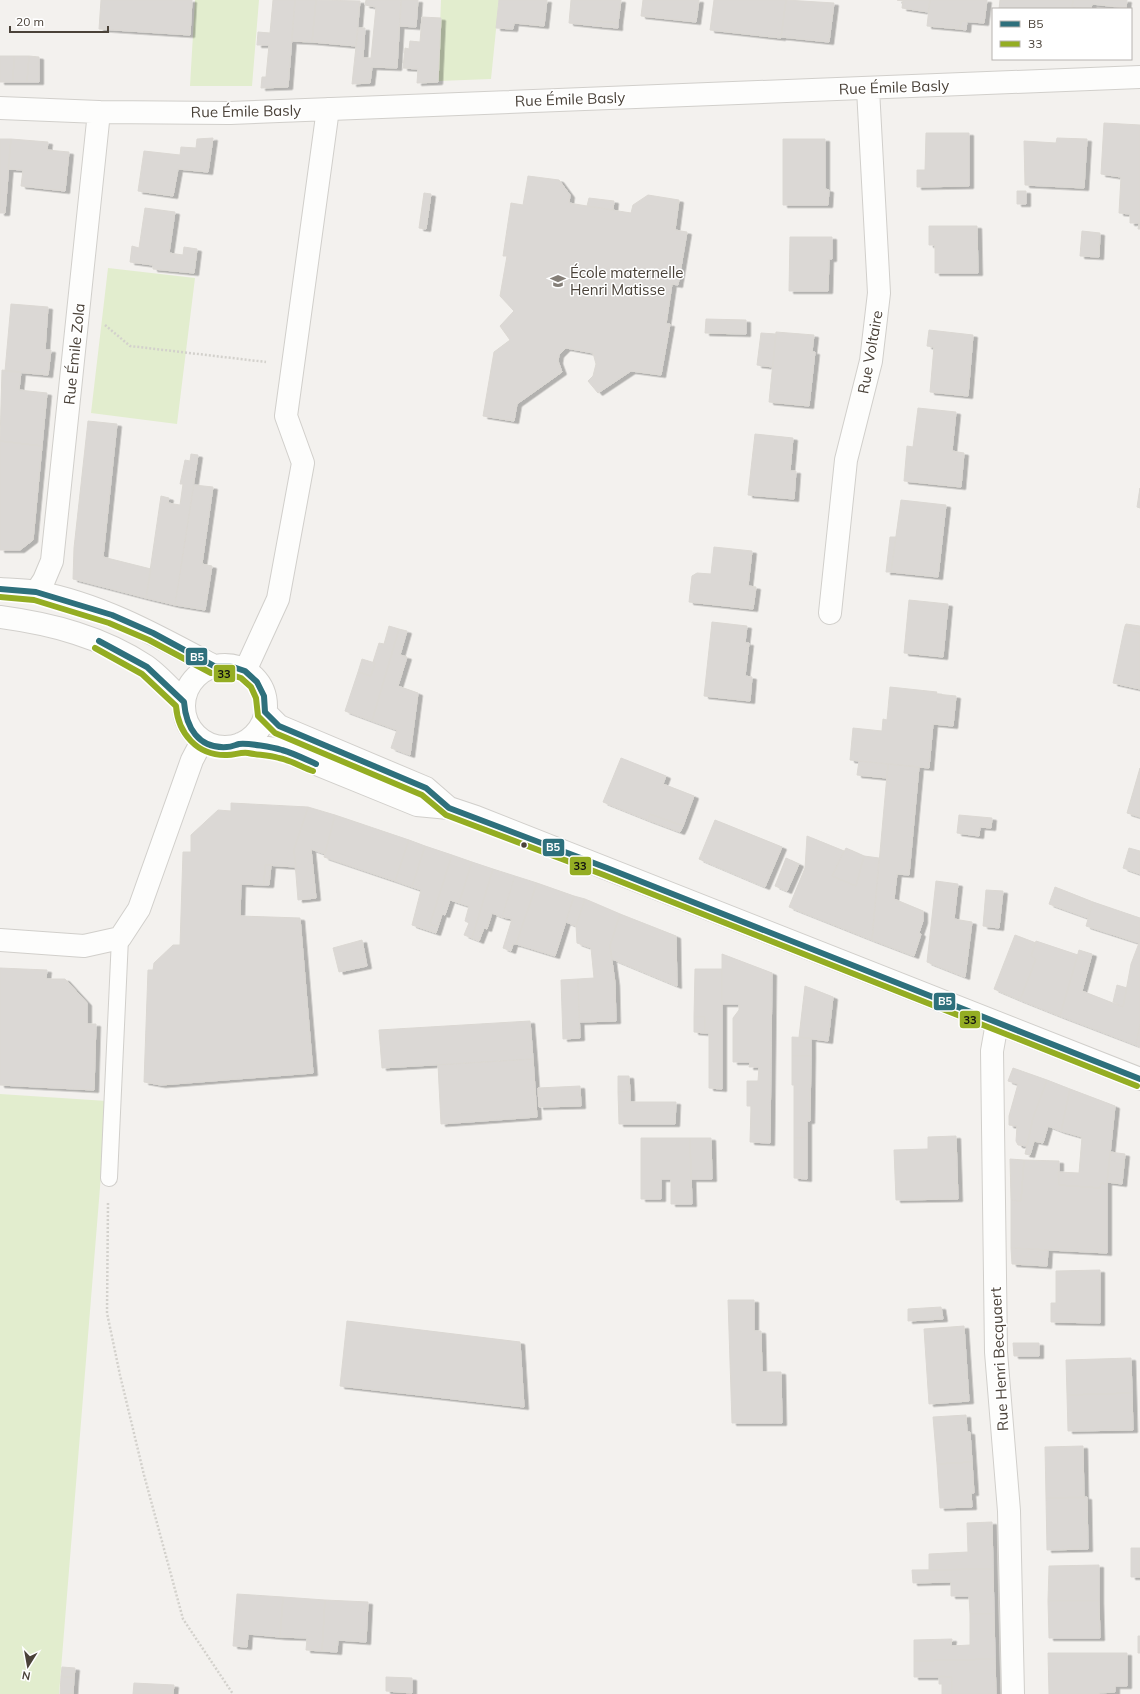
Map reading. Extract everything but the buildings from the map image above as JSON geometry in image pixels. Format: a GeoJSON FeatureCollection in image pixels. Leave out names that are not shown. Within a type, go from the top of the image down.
{"type":"FeatureCollection","features":[{"type":"Feature","properties":{"kind":"street","name":"Rue Émile Basly"},"geometry":{"type":"LineString","coordinates":[[0,108],[99,112],[230,113],[868,89],[1140,77]]}},
{"type":"Feature","properties":{"kind":"street","name":"Rue Voltaire"},"geometry":{"type":"LineString","coordinates":[[830,613],[846,460],[871,361],[879,292],[868,89]]}},
{"type":"Feature","properties":{"kind":"street"},"geometry":{"type":"LineString","coordinates":[[245,671],[278,599],[303,463],[286,416],[328,109]]}},
{"type":"Feature","properties":{"kind":"street","name":"Rue Émile Zola"},"geometry":{"type":"LineString","coordinates":[[36,592],[44,580],[52,561],[99,112]]}},
{"type":"Feature","properties":{"kind":"street"},"geometry":{"type":"LineString","coordinates":[[0,589],[36,592],[112,615],[153,634],[214,666],[230,666],[245,671],[258,682],[264,696],[265,712],[261,726],[252,737],[240,744],[227,747],[214,746],[202,741],[192,730],[185,717],[184,702],[188,687],[199,674],[214,666]]}},
{"type":"Feature","properties":{"kind":"street"},"geometry":{"type":"LineString","coordinates":[[0,617],[36,622],[102,641],[147,667],[184,702]]}},
{"type":"Feature","properties":{"kind":"street"},"geometry":{"type":"LineString","coordinates":[[265,712],[279,726],[426,788],[449,808]]}},
{"type":"Feature","properties":{"kind":"street"},"geometry":{"type":"LineString","coordinates":[[0,940],[84,946],[120,938],[139,909],[192,760],[202,741]]}},
{"type":"Feature","properties":{"kind":"street"},"geometry":{"type":"LineString","coordinates":[[240,744],[282,750],[417,805],[449,808],[1140,1079]]}},
{"type":"Feature","properties":{"kind":"street","name":"Rue Henri Becquaert"},"geometry":{"type":"LineString","coordinates":[[997,1023],[992,1051],[996,1352],[1009,1511],[1013,1694]]}},
{"type":"Feature","properties":{"kind":"lane"},"geometry":{"type":"LineString","coordinates":[[109,1178],[120,938]]}},
{"type":"Feature","properties":{"kind":"path"},"geometry":{"type":"LineString","coordinates":[[77,321],[102,323],[130,346],[292,365]]}},
{"type":"Feature","properties":{"kind":"path"},"geometry":{"type":"LineString","coordinates":[[109,1178],[107,1313],[144,1475],[183,1619],[233,1694]]}},
{"type":"Feature","properties":{"kind":"green space"},"geometry":{"type":"Polygon","coordinates":[[[195,0],[259,0],[252,86],[190,86],[195,0]]]}},
{"type":"Feature","properties":{"kind":"green space"},"geometry":{"type":"Polygon","coordinates":[[[441,0],[499,0],[491,79],[438,81],[441,0]]]}},
{"type":"Feature","properties":{"kind":"green space"},"geometry":{"type":"Polygon","coordinates":[[[108,268],[195,278],[177,424],[91,413],[108,268]]]}},
{"type":"Feature","properties":{"kind":"green space"},"geometry":{"type":"Polygon","coordinates":[[[0,1094],[107,1101],[59,1694],[0,1694],[0,1094]]]}},
{"type":"Feature","properties":{"kind":"transit line","name":"B5"},"geometry":{"type":"LineString","coordinates":[[0,589],[36,592],[112,615],[153,633],[214,666],[230,666],[245,671],[257,682],[264,696],[265,712],[279,726],[426,788],[449,808],[607,868],[1140,1079]]}},
{"type":"Feature","properties":{"kind":"transit line","name":"33"},"geometry":{"type":"LineString","coordinates":[[0,597],[34,600],[109,623],[149,640],[211,673],[229,674],[241,678],[251,687],[256,698],[258,716],[275,733],[422,795],[446,815],[604,875],[1137,1086]]}},
{"type":"Feature","properties":{"kind":"transit line","name":"B5"},"geometry":{"type":"LineString","coordinates":[[99,641],[147,667],[184,702],[187,720],[191,728],[195,735],[208,744],[217,747],[228,747],[243,744],[278,749],[316,764]]}},
{"type":"Feature","properties":{"kind":"transit line","name":"33"},"geometry":{"type":"LineString","coordinates":[[95,648],[142,674],[176,706],[185,734],[198,747],[207,752],[216,754],[230,755],[245,753],[275,757],[287,760],[313,771]]}},
{"type":"Feature","properties":{"kind":"place","name":"École maternelle Henri Matisse"},"geometry":{"type":"Point","coordinates":[558,281]}}]}
